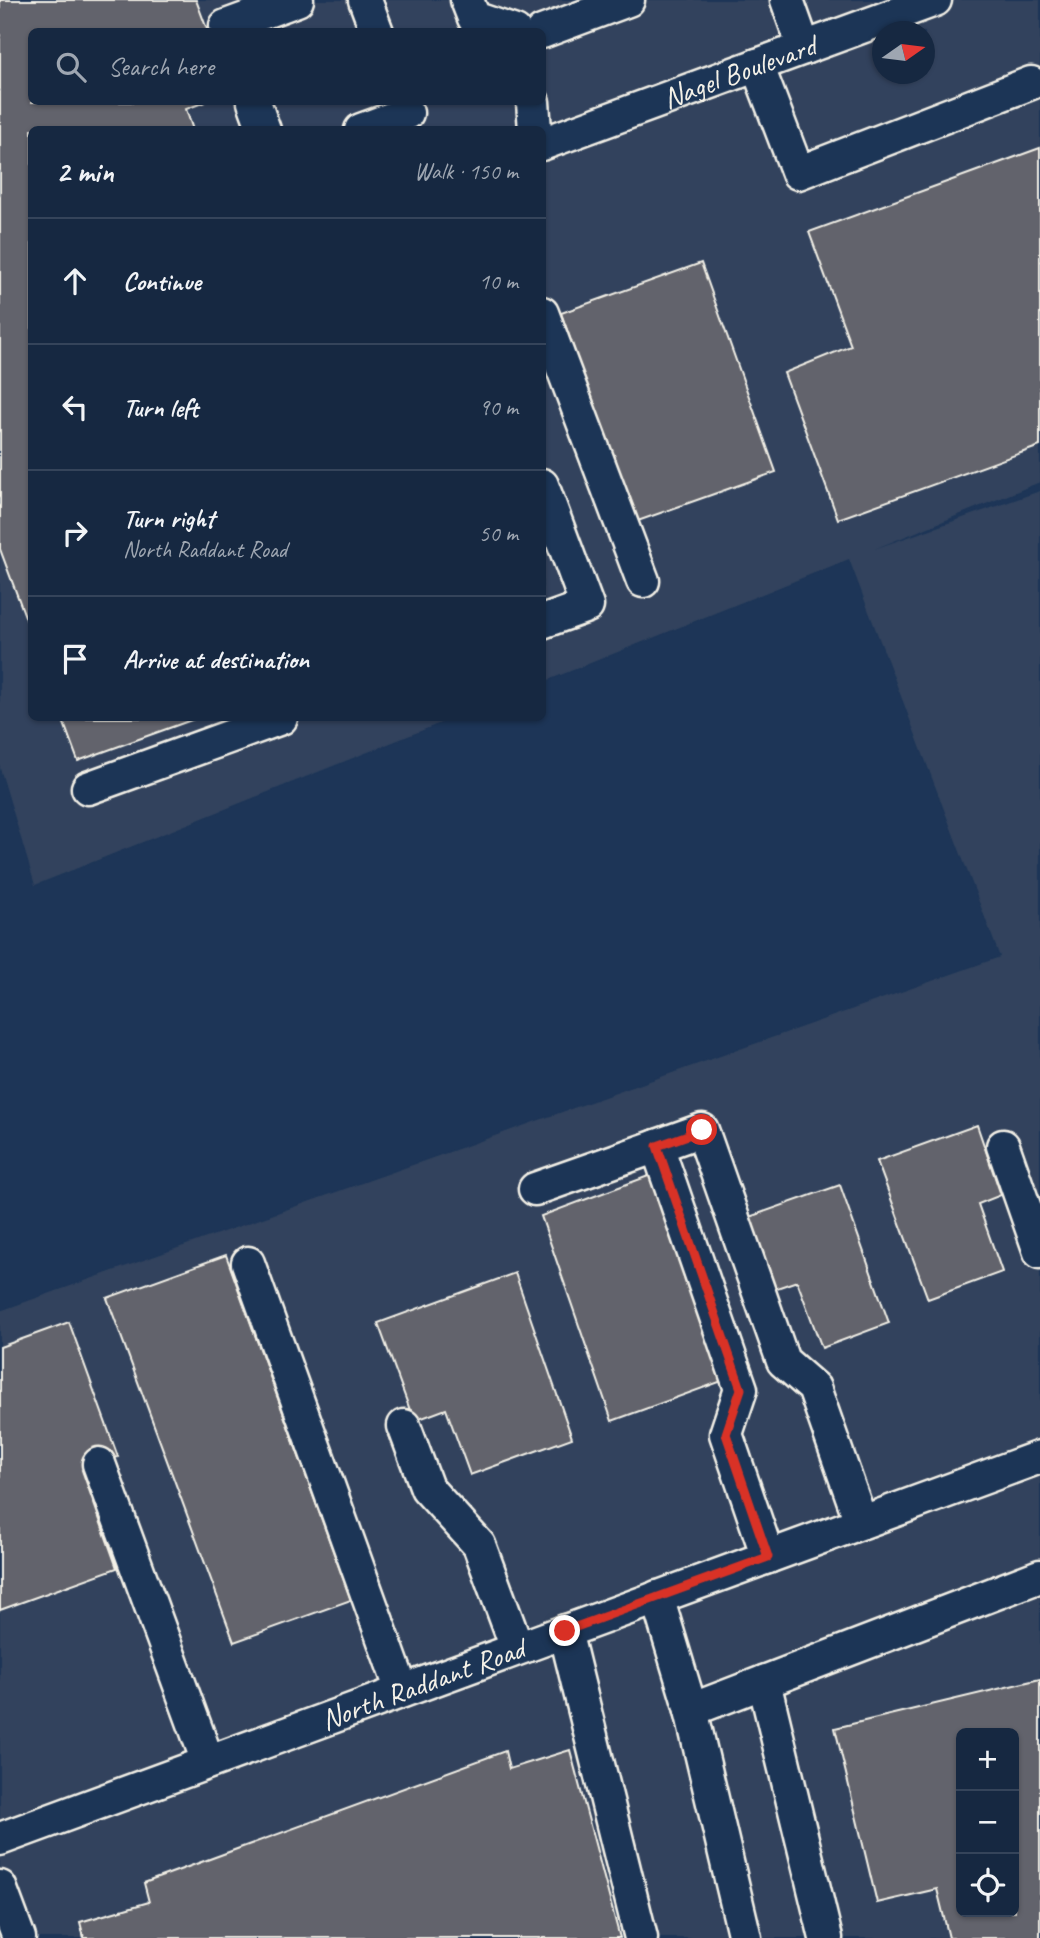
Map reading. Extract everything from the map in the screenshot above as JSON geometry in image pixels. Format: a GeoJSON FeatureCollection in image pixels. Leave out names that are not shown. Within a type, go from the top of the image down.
{"type":"FeatureCollection","features":[{"type":"Feature","properties":{"kind":"street"},"geometry":{"type":"LineString","coordinates":[[224,19],[297,0]]}},
{"type":"Feature","properties":{"kind":"street"},"geometry":{"type":"LineString","coordinates":[[365,0],[376,28]]}},
{"type":"Feature","properties":{"kind":"street"},"geometry":{"type":"LineString","coordinates":[[467,0],[474,18],[503,28]]}},
{"type":"Feature","properties":{"kind":"street"},"geometry":{"type":"LineString","coordinates":[[546,31],[628,0]]}},
{"type":"Feature","properties":{"kind":"street"},"geometry":{"type":"LineString","coordinates":[[787,0],[804,48]]}},
{"type":"Feature","properties":{"kind":"street","name":"Nagel Boulevard"},"geometry":{"type":"LineString","coordinates":[[546,143],[935,0]]}},
{"type":"Feature","properties":{"kind":"street"},"geometry":{"type":"LineString","coordinates":[[757,65],[798,173],[1031,83]]}},
{"type":"Feature","properties":{"kind":"street"},"geometry":{"type":"LineString","coordinates":[[255,105],[263,126]]}},
{"type":"Feature","properties":{"kind":"street"},"geometry":{"type":"LineString","coordinates":[[533,105],[535,126]]}},
{"type":"Feature","properties":{"kind":"street"},"geometry":{"type":"LineString","coordinates":[[373,126],[407,115]]}},
{"type":"Feature","properties":{"kind":"street"},"geometry":{"type":"LineString","coordinates":[[546,324],[643,581]]}},
{"type":"Feature","properties":{"kind":"street"},"geometry":{"type":"LineString","coordinates":[[546,496],[587,606],[546,621]]}},
{"type":"Feature","properties":{"kind":"street"},"geometry":{"type":"LineString","coordinates":[[88,788],[273,721]]}},
{"type":"Feature","properties":{"kind":"street"},"geometry":{"type":"LineString","coordinates":[[534,1189],[702,1130],[783,1361],[814,1388],[861,1522]]}},
{"type":"Feature","properties":{"kind":"street"},"geometry":{"type":"LineString","coordinates":[[657,1146],[741,1389],[726,1434],[768,1557]]}},
{"type":"Feature","properties":{"kind":"street"},"geometry":{"type":"LineString","coordinates":[[1003,1146],[1040,1252]]}},
{"type":"Feature","properties":{"kind":"street"},"geometry":{"type":"LineString","coordinates":[[248,1263],[402,1691]]}},
{"type":"Feature","properties":{"kind":"street"},"geometry":{"type":"LineString","coordinates":[[404,1426],[427,1488],[479,1545],[517,1648]]}},
{"type":"Feature","properties":{"kind":"street","name":"North Raddant Road"},"geometry":{"type":"LineString","coordinates":[[0,1839],[1040,1457]]}},
{"type":"Feature","properties":{"kind":"street"},"geometry":{"type":"LineString","coordinates":[[99,1464],[208,1762]]}},
{"type":"Feature","properties":{"kind":"street"},"geometry":{"type":"LineString","coordinates":[[691,1710],[1040,1576]]}},
{"type":"Feature","properties":{"kind":"street"},"geometry":{"type":"LineString","coordinates":[[657,1597],[691,1710],[745,1938]]}},
{"type":"Feature","properties":{"kind":"street"},"geometry":{"type":"LineString","coordinates":[[565,1631],[641,1938]]}},
{"type":"Feature","properties":{"kind":"street"},"geometry":{"type":"LineString","coordinates":[[764,1682],[826,1938]]}},
{"type":"Feature","properties":{"kind":"street"},"geometry":{"type":"LineString","coordinates":[[0,1887],[19,1938]]}},
{"type":"Feature","properties":{"kind":"shaded area"},"geometry":{"type":"Polygon","coordinates":[[[0,0],[1040,0],[1040,482],[874,549],[1040,491],[1040,1938],[0,1938],[0,1311],[1000,957],[849,559],[546,681],[546,126],[28,126],[28,721],[445,721],[35,885],[0,768],[0,0]]]}},
{"type":"Feature","properties":{"kind":"building"},"geometry":{"type":"Polygon","coordinates":[[[0,0],[196,0],[206,28],[28,28],[28,105],[197,105],[186,109],[192,126],[28,126],[28,624],[0,549],[0,0]]]}},
{"type":"Feature","properties":{"kind":"building"},"geometry":{"type":"Polygon","coordinates":[[[1040,148],[1040,446],[838,519],[784,373],[851,346],[809,232],[1040,148]]]}},
{"type":"Feature","properties":{"kind":"building"},"geometry":{"type":"Polygon","coordinates":[[[701,263],[776,472],[635,522],[561,313],[701,263]]]}},
{"type":"Feature","properties":{"kind":"building"},"geometry":{"type":"Polygon","coordinates":[[[63,721],[189,721],[78,761],[63,721]]]}},
{"type":"Feature","properties":{"kind":"building"},"geometry":{"type":"Polygon","coordinates":[[[977,1125],[1001,1195],[978,1204],[1002,1272],[928,1299],[877,1161],[977,1125]]]}},
{"type":"Feature","properties":{"kind":"building"},"geometry":{"type":"Polygon","coordinates":[[[651,1175],[725,1380],[612,1421],[541,1216],[651,1175]]]}},
{"type":"Feature","properties":{"kind":"building"},"geometry":{"type":"Polygon","coordinates":[[[840,1185],[889,1323],[822,1348],[797,1281],[774,1289],[749,1217],[840,1185]]]}},
{"type":"Feature","properties":{"kind":"building"},"geometry":{"type":"Polygon","coordinates":[[[226,1255],[351,1600],[234,1642],[107,1298],[226,1255]]]}},
{"type":"Feature","properties":{"kind":"building"},"geometry":{"type":"Polygon","coordinates":[[[515,1273],[572,1438],[470,1475],[446,1409],[414,1421],[378,1323],[515,1273]]]}},
{"type":"Feature","properties":{"kind":"building"},"geometry":{"type":"Polygon","coordinates":[[[69,1322],[118,1457],[82,1470],[117,1568],[0,1610],[0,1347],[69,1322]]]}},
{"type":"Feature","properties":{"kind":"building"},"geometry":{"type":"Polygon","coordinates":[[[1040,1679],[1040,1938],[949,1938],[937,1889],[877,1903],[835,1728],[1040,1679]]]}},
{"type":"Feature","properties":{"kind":"building"},"geometry":{"type":"Polygon","coordinates":[[[570,1750],[620,1938],[84,1938],[80,1922],[149,1902],[144,1883],[505,1751],[509,1769],[570,1750]]]}},
{"type":"Feature","properties":{"kind":"route"},"geometry":{"type":"LineString","coordinates":[[565,1631],[768,1557],[726,1434],[741,1389],[657,1146],[702,1130]]}}]}
